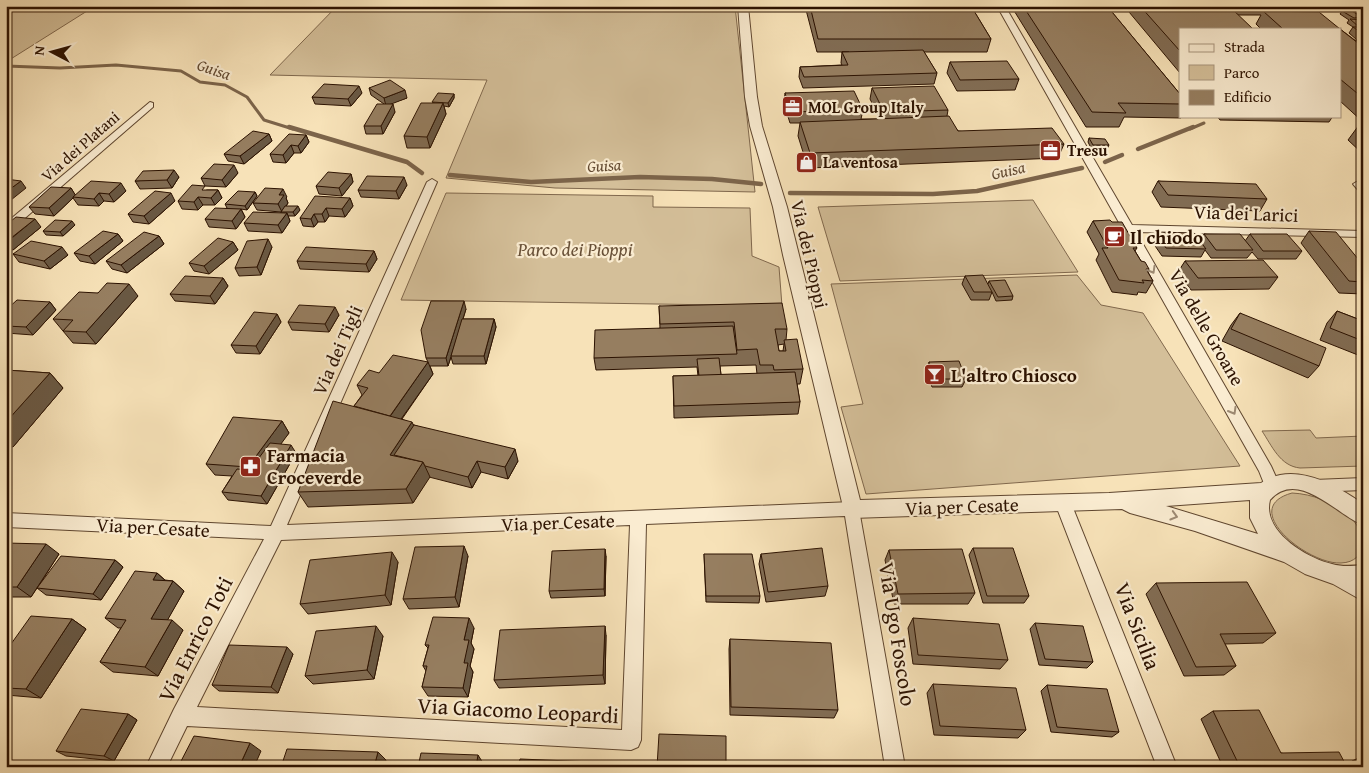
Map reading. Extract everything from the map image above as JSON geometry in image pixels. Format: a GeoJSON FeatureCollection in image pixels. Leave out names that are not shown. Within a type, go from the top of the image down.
{"type":"FeatureCollection","features":[{"type":"Feature","properties":{"kind":"street","name":"Via dei Pioppi"},"geometry":{"type":"LineString","coordinates":[[743,6],[750,97],[756,126],[762,153],[780,207],[852,509]]}},
{"type":"Feature","properties":{"kind":"street","name":"Via delle Groane"},"geometry":{"type":"LineString","coordinates":[[1001,6],[1266,470],[1269,488]]}},
{"type":"Feature","properties":{"kind":"street","name":"Via dei Platani"},"geometry":{"type":"LineString","coordinates":[[6,228],[150,106]]}},
{"type":"Feature","properties":{"kind":"street","name":"Via dei Tigli"},"geometry":{"type":"LineString","coordinates":[[276,533],[432,182]]}},
{"type":"Feature","properties":{"kind":"street","name":"Via dei Larici"},"geometry":{"type":"LineString","coordinates":[[1128,228],[1363,234]]}},
{"type":"Feature","properties":{"kind":"street","name":"Via per Cesate"},"geometry":{"type":"LineString","coordinates":[[6,520],[276,533],[852,509],[1110,501],[1269,488],[1296,483],[1330,493],[1349,504],[1363,516]]}},
{"type":"Feature","properties":{"kind":"street"},"geometry":{"type":"LineString","coordinates":[[1310,486],[1363,484]]}},
{"type":"Feature","properties":{"kind":"street"},"geometry":{"type":"LineString","coordinates":[[1269,488],[1259,500],[1259,513],[1265,527],[1275,541],[1291,555],[1314,568],[1339,576],[1363,591]]}},
{"type":"Feature","properties":{"kind":"street","name":"Via per Cesate"},"geometry":{"type":"LineString","coordinates":[[1110,501],[1195,522],[1291,555]]}},
{"type":"Feature","properties":{"kind":"street","name":"Via Sicilia"},"geometry":{"type":"LineString","coordinates":[[1063,503],[1168,767]]}},
{"type":"Feature","properties":{"kind":"street","name":"Via Ugo Foscolo"},"geometry":{"type":"LineString","coordinates":[[852,509],[896,767]]}},
{"type":"Feature","properties":{"kind":"street","name":"Via Giacomo Leopardi"},"geometry":{"type":"LineString","coordinates":[[181,716],[631,740],[638,518]]}},
{"type":"Feature","properties":{"kind":"street","name":"Via Enrico Toti"},"geometry":{"type":"LineString","coordinates":[[156,767],[276,533]]}},
{"type":"Feature","properties":{"kind":"street"},"geometry":{"type":"LineString","coordinates":[[1339,576],[1363,575]]}},
{"type":"Feature","properties":{"kind":"green space"},"geometry":{"type":"Polygon","coordinates":[[[6,6],[95,6],[6,62],[6,6]]]}},
{"type":"Feature","properties":{"kind":"green space"},"geometry":{"type":"Polygon","coordinates":[[[337,6],[735,6],[755,192],[555,188],[446,178],[487,80],[270,75],[337,6]]]}},
{"type":"Feature","properties":{"kind":"green space","name":"Parco dei Pioppi"},"geometry":{"type":"Polygon","coordinates":[[[446,193],[653,196],[653,207],[750,208],[752,256],[779,267],[782,306],[401,300],[446,193]]]}},
{"type":"Feature","properties":{"kind":"green space"},"geometry":{"type":"Polygon","coordinates":[[[1033,200],[1078,272],[840,281],[818,207],[1033,200]]]}},
{"type":"Feature","properties":{"kind":"green space"},"geometry":{"type":"Polygon","coordinates":[[[1077,275],[1101,305],[1143,313],[1240,466],[866,494],[841,407],[863,404],[831,284],[1077,275]]]}},
{"type":"Feature","properties":{"kind":"green space"},"geometry":{"type":"Polygon","coordinates":[[[1310,430],[1316,438],[1363,436],[1363,466],[1300,468],[1293,466],[1277,454],[1262,431],[1310,430]]]}},
{"type":"Feature","properties":{"kind":"green space"},"geometry":{"type":"Polygon","coordinates":[[[1292,493],[1322,500],[1348,515],[1359,529],[1362,537],[1361,552],[1357,557],[1341,563],[1327,561],[1296,546],[1275,522],[1272,511],[1277,500],[1292,493]]]}},
{"type":"Feature","properties":{"kind":"building"},"geometry":{"type":"Polygon","coordinates":[[[810,6],[971,6],[991,39],[818,39],[810,6]]]}},
{"type":"Feature","properties":{"kind":"building"},"geometry":{"type":"Polygon","coordinates":[[[1023,6],[1107,6],[1179,93],[1179,104],[1118,103],[1126,113],[1092,112],[1023,6]]]}},
{"type":"Feature","properties":{"kind":"building"},"geometry":{"type":"Polygon","coordinates":[[[1140,6],[1229,6],[1252,28],[1179,28],[1179,50],[1140,6]]]}},
{"type":"Feature","properties":{"kind":"building"},"geometry":{"type":"Polygon","coordinates":[[[1350,10],[1362,17],[1354,18],[1342,11],[1350,10]]]}},
{"type":"Feature","properties":{"kind":"building"},"geometry":{"type":"Polygon","coordinates":[[[1263,11],[1319,12],[1339,28],[1282,28],[1263,11]]]}},
{"type":"Feature","properties":{"kind":"building"},"geometry":{"type":"Polygon","coordinates":[[[1350,19],[1363,20],[1363,27],[1359,27],[1350,19]]]}},
{"type":"Feature","properties":{"kind":"building"},"geometry":{"type":"Polygon","coordinates":[[[1353,27],[1363,27],[1363,34],[1353,27]]]}},
{"type":"Feature","properties":{"kind":"building"},"geometry":{"type":"Polygon","coordinates":[[[1342,31],[1363,47],[1363,98],[1342,81],[1342,31]]]}},
{"type":"Feature","properties":{"kind":"building"},"geometry":{"type":"Polygon","coordinates":[[[923,50],[937,73],[804,77],[800,67],[848,65],[842,52],[923,50]]]}},
{"type":"Feature","properties":{"kind":"building"},"geometry":{"type":"Polygon","coordinates":[[[1007,61],[1019,79],[960,80],[950,62],[1007,61]]]}},
{"type":"Feature","properties":{"kind":"building"},"geometry":{"type":"Polygon","coordinates":[[[390,80],[405,90],[384,98],[369,88],[390,80]]]}},
{"type":"Feature","properties":{"kind":"building"},"geometry":{"type":"Polygon","coordinates":[[[324,84],[359,86],[348,99],[312,97],[324,84]]]}},
{"type":"Feature","properties":{"kind":"building"},"geometry":{"type":"Polygon","coordinates":[[[934,86],[948,110],[884,112],[872,88],[934,86]]]}},
{"type":"Feature","properties":{"kind":"building"},"geometry":{"type":"Polygon","coordinates":[[[854,91],[863,110],[791,112],[785,93],[854,91]]]}},
{"type":"Feature","properties":{"kind":"building"},"geometry":{"type":"Polygon","coordinates":[[[438,93],[454,94],[448,103],[432,102],[438,93]]]}},
{"type":"Feature","properties":{"kind":"building"},"geometry":{"type":"Polygon","coordinates":[[[421,103],[443,103],[427,137],[404,136],[421,103]]]}},
{"type":"Feature","properties":{"kind":"building"},"geometry":{"type":"Polygon","coordinates":[[[377,104],[393,104],[381,126],[364,126],[377,104]]]}},
{"type":"Feature","properties":{"kind":"building"},"geometry":{"type":"Polygon","coordinates":[[[949,116],[958,131],[1052,128],[1064,144],[810,153],[800,122],[949,116]]]}},
{"type":"Feature","properties":{"kind":"building"},"geometry":{"type":"Polygon","coordinates":[[[253,131],[269,134],[240,156],[224,154],[253,131]]]}},
{"type":"Feature","properties":{"kind":"building"},"geometry":{"type":"Polygon","coordinates":[[[289,134],[306,135],[298,146],[291,145],[283,155],[270,154],[289,134]]]}},
{"type":"Feature","properties":{"kind":"building"},"geometry":{"type":"Polygon","coordinates":[[[1089,138],[1105,139],[1109,145],[1093,145],[1089,138]]]}},
{"type":"Feature","properties":{"kind":"building"},"geometry":{"type":"Polygon","coordinates":[[[214,164],[234,165],[222,180],[201,178],[214,164]]]}},
{"type":"Feature","properties":{"kind":"building"},"geometry":{"type":"Polygon","coordinates":[[[174,170],[167,180],[135,181],[143,171],[174,170]]]}},
{"type":"Feature","properties":{"kind":"building"},"geometry":{"type":"Polygon","coordinates":[[[328,172],[351,174],[339,188],[316,186],[328,172]]]}},
{"type":"Feature","properties":{"kind":"building"},"geometry":{"type":"Polygon","coordinates":[[[367,176],[404,177],[396,191],[358,190],[367,176]]]}},
{"type":"Feature","properties":{"kind":"building"},"geometry":{"type":"Polygon","coordinates":[[[6,179],[21,181],[6,192],[6,179]]]}},
{"type":"Feature","properties":{"kind":"building"},"geometry":{"type":"Polygon","coordinates":[[[91,181],[121,183],[109,194],[99,193],[94,199],[73,197],[91,181]]]}},
{"type":"Feature","properties":{"kind":"building"},"geometry":{"type":"Polygon","coordinates":[[[1158,181],[1256,184],[1267,199],[1168,195],[1158,181]]]}},
{"type":"Feature","properties":{"kind":"building"},"geometry":{"type":"Polygon","coordinates":[[[192,185],[205,186],[202,190],[218,190],[211,198],[198,197],[194,202],[178,201],[192,185]]]}},
{"type":"Feature","properties":{"kind":"building"},"geometry":{"type":"Polygon","coordinates":[[[51,187],[71,188],[49,208],[29,207],[51,187]]]}},
{"type":"Feature","properties":{"kind":"building"},"geometry":{"type":"Polygon","coordinates":[[[265,188],[283,189],[279,195],[284,195],[278,204],[253,203],[265,188]]]}},
{"type":"Feature","properties":{"kind":"building"},"geometry":{"type":"Polygon","coordinates":[[[155,191],[171,193],[144,216],[128,214],[155,191]]]}},
{"type":"Feature","properties":{"kind":"building"},"geometry":{"type":"Polygon","coordinates":[[[238,191],[255,192],[245,206],[225,204],[238,191]]]}},
{"type":"Feature","properties":{"kind":"building"},"geometry":{"type":"Polygon","coordinates":[[[315,196],[350,198],[342,209],[326,208],[322,214],[314,214],[311,219],[300,218],[315,196]]]}},
{"type":"Feature","properties":{"kind":"building"},"geometry":{"type":"Polygon","coordinates":[[[285,206],[298,206],[293,212],[281,212],[285,206]]]}},
{"type":"Feature","properties":{"kind":"building"},"geometry":{"type":"Polygon","coordinates":[[[215,208],[241,209],[232,221],[205,219],[215,208]]]}},
{"type":"Feature","properties":{"kind":"building"},"geometry":{"type":"Polygon","coordinates":[[[253,212],[287,213],[278,225],[244,223],[253,212]]]}},
{"type":"Feature","properties":{"kind":"building"},"geometry":{"type":"Polygon","coordinates":[[[16,217],[35,219],[6,242],[6,225],[16,217]]]}},
{"type":"Feature","properties":{"kind":"building"},"geometry":{"type":"Polygon","coordinates":[[[55,220],[72,221],[60,232],[43,231],[55,220]]]}},
{"type":"Feature","properties":{"kind":"building"},"geometry":{"type":"Polygon","coordinates":[[[1110,220],[1112,222],[1122,222],[1137,248],[1133,248],[1141,261],[1145,262],[1149,269],[1146,269],[1153,281],[1142,280],[1144,283],[1119,280],[1102,248],[1108,248],[1093,221],[1110,220]]]}},
{"type":"Feature","properties":{"kind":"building"},"geometry":{"type":"Polygon","coordinates":[[[103,231],[118,234],[89,256],[74,253],[103,231]]]}},
{"type":"Feature","properties":{"kind":"building"},"geometry":{"type":"Polygon","coordinates":[[[1309,231],[1336,232],[1363,265],[1363,282],[1349,281],[1309,231]]]}},
{"type":"Feature","properties":{"kind":"building"},"geometry":{"type":"Polygon","coordinates":[[[144,232],[159,236],[121,265],[106,261],[144,232]]]}},
{"type":"Feature","properties":{"kind":"building"},"geometry":{"type":"Polygon","coordinates":[[[1156,232],[1194,233],[1206,249],[1166,248],[1156,232]]]}},
{"type":"Feature","properties":{"kind":"building"},"geometry":{"type":"Polygon","coordinates":[[[1204,234],[1240,234],[1253,250],[1216,250],[1204,234]]]}},
{"type":"Feature","properties":{"kind":"building"},"geometry":{"type":"Polygon","coordinates":[[[1250,234],[1287,234],[1302,251],[1263,251],[1250,234]]]}},
{"type":"Feature","properties":{"kind":"building"},"geometry":{"type":"Polygon","coordinates":[[[218,238],[233,242],[204,266],[189,263],[218,238]]]}},
{"type":"Feature","properties":{"kind":"building"},"geometry":{"type":"Polygon","coordinates":[[[268,239],[257,267],[235,268],[247,241],[268,239]]]}},
{"type":"Feature","properties":{"kind":"building"},"geometry":{"type":"Polygon","coordinates":[[[31,241],[62,247],[44,261],[13,254],[31,241]]]}},
{"type":"Feature","properties":{"kind":"building"},"geometry":{"type":"Polygon","coordinates":[[[306,247],[374,251],[366,264],[297,261],[306,247]]]}},
{"type":"Feature","properties":{"kind":"building"},"geometry":{"type":"Polygon","coordinates":[[[1263,260],[1278,277],[1198,278],[1185,261],[1263,260]]]}},
{"type":"Feature","properties":{"kind":"building"},"geometry":{"type":"Polygon","coordinates":[[[983,275],[992,292],[974,292],[965,276],[983,275]]]}},
{"type":"Feature","properties":{"kind":"building"},"geometry":{"type":"Polygon","coordinates":[[[185,276],[223,278],[210,296],[170,294],[185,276]]]}},
{"type":"Feature","properties":{"kind":"building"},"geometry":{"type":"Polygon","coordinates":[[[1005,280],[1013,296],[998,297],[989,281],[1005,280]]]}},
{"type":"Feature","properties":{"kind":"building"},"geometry":{"type":"Polygon","coordinates":[[[107,283],[129,284],[86,332],[63,331],[73,320],[53,319],[79,292],[98,293],[107,283]]]}},
{"type":"Feature","properties":{"kind":"building"},"geometry":{"type":"Polygon","coordinates":[[[17,300],[50,302],[26,327],[6,326],[6,310],[17,300]]]}},
{"type":"Feature","properties":{"kind":"building"},"geometry":{"type":"Polygon","coordinates":[[[431,301],[464,301],[446,358],[426,358],[421,330],[431,301]]]}},
{"type":"Feature","properties":{"kind":"building"},"geometry":{"type":"Polygon","coordinates":[[[782,303],[787,329],[775,329],[779,351],[786,351],[784,340],[797,339],[803,369],[774,370],[773,365],[760,365],[757,349],[737,350],[734,322],[660,324],[659,306],[782,303]]]}},
{"type":"Feature","properties":{"kind":"building"},"geometry":{"type":"Polygon","coordinates":[[[299,305],[335,307],[325,324],[288,322],[299,305]]]}},
{"type":"Feature","properties":{"kind":"building"},"geometry":{"type":"Polygon","coordinates":[[[1337,311],[1363,321],[1363,341],[1330,328],[1337,311]]]}},
{"type":"Feature","properties":{"kind":"building"},"geometry":{"type":"Polygon","coordinates":[[[254,312],[277,314],[256,346],[231,345],[254,312]]]}},
{"type":"Feature","properties":{"kind":"building"},"geometry":{"type":"Polygon","coordinates":[[[1240,313],[1326,348],[1319,366],[1231,329],[1240,313]]]}},
{"type":"Feature","properties":{"kind":"building"},"geometry":{"type":"Polygon","coordinates":[[[462,319],[494,319],[484,356],[451,356],[462,319]]]}},
{"type":"Feature","properties":{"kind":"building"},"geometry":{"type":"Polygon","coordinates":[[[733,326],[737,354],[594,358],[595,330],[733,326]]]}},
{"type":"Feature","properties":{"kind":"building"},"geometry":{"type":"Polygon","coordinates":[[[393,355],[428,362],[390,416],[354,406],[368,388],[357,385],[369,370],[379,373],[393,355]]]}},
{"type":"Feature","properties":{"kind":"building"},"geometry":{"type":"Polygon","coordinates":[[[719,358],[721,375],[699,376],[697,359],[719,358]]]}},
{"type":"Feature","properties":{"kind":"building"},"geometry":{"type":"Polygon","coordinates":[[[959,361],[966,379],[935,379],[929,362],[959,361]]]}},
{"type":"Feature","properties":{"kind":"building"},"geometry":{"type":"Polygon","coordinates":[[[6,370],[50,373],[6,422],[6,370]]]}},
{"type":"Feature","properties":{"kind":"building"},"geometry":{"type":"Polygon","coordinates":[[[795,372],[800,402],[674,406],[673,376],[795,372]]]}},
{"type":"Feature","properties":{"kind":"building"},"geometry":{"type":"Polygon","coordinates":[[[333,401],[412,422],[390,455],[423,462],[406,489],[298,492],[333,401]]]}},
{"type":"Feature","properties":{"kind":"building"},"geometry":{"type":"Polygon","coordinates":[[[233,417],[282,421],[248,467],[206,464],[233,417]]]}},
{"type":"Feature","properties":{"kind":"building"},"geometry":{"type":"Polygon","coordinates":[[[414,425],[515,449],[505,467],[477,461],[468,477],[425,466],[423,462],[394,455],[414,425]]]}},
{"type":"Feature","properties":{"kind":"building"},"geometry":{"type":"Polygon","coordinates":[[[270,443],[291,445],[261,496],[222,492],[237,469],[250,470],[270,443]]]}},
{"type":"Feature","properties":{"kind":"building"},"geometry":{"type":"Polygon","coordinates":[[[6,543],[46,544],[17,587],[6,587],[6,543]]]}},
{"type":"Feature","properties":{"kind":"building"},"geometry":{"type":"Polygon","coordinates":[[[464,546],[455,597],[403,599],[415,547],[464,546]]]}},
{"type":"Feature","properties":{"kind":"building"},"geometry":{"type":"Polygon","coordinates":[[[822,548],[828,586],[768,592],[761,554],[822,548]]]}},
{"type":"Feature","properties":{"kind":"building"},"geometry":{"type":"Polygon","coordinates":[[[973,548],[1013,548],[1029,596],[987,596],[973,548]]]}},
{"type":"Feature","properties":{"kind":"building"},"geometry":{"type":"Polygon","coordinates":[[[605,549],[604,589],[549,591],[552,551],[605,549]]]}},
{"type":"Feature","properties":{"kind":"building"},"geometry":{"type":"Polygon","coordinates":[[[962,549],[975,593],[898,594],[889,550],[962,549]]]}},
{"type":"Feature","properties":{"kind":"building"},"geometry":{"type":"Polygon","coordinates":[[[392,552],[385,595],[300,604],[310,560],[392,552]]]}},
{"type":"Feature","properties":{"kind":"building"},"geometry":{"type":"Polygon","coordinates":[[[704,554],[752,554],[760,596],[706,596],[704,554]]]}},
{"type":"Feature","properties":{"kind":"building"},"geometry":{"type":"Polygon","coordinates":[[[61,556],[115,560],[93,594],[37,588],[61,556]]]}},
{"type":"Feature","properties":{"kind":"building"},"geometry":{"type":"Polygon","coordinates":[[[135,571],[157,573],[153,580],[173,581],[151,619],[172,620],[145,667],[100,662],[126,620],[105,618],[135,571]]]}},
{"type":"Feature","properties":{"kind":"building"},"geometry":{"type":"Polygon","coordinates":[[[1247,582],[1276,633],[1220,634],[1236,666],[1196,667],[1156,583],[1247,582]]]}},
{"type":"Feature","properties":{"kind":"building"},"geometry":{"type":"Polygon","coordinates":[[[31,616],[72,619],[26,689],[6,688],[6,651],[31,616]]]}},
{"type":"Feature","properties":{"kind":"building"},"geometry":{"type":"Polygon","coordinates":[[[433,617],[469,618],[464,640],[469,640],[464,663],[468,663],[463,688],[422,687],[427,666],[423,666],[429,645],[425,645],[433,617]]]}},
{"type":"Feature","properties":{"kind":"building"},"geometry":{"type":"Polygon","coordinates":[[[913,618],[999,624],[1008,660],[918,655],[913,618]]]}},
{"type":"Feature","properties":{"kind":"building"},"geometry":{"type":"Polygon","coordinates":[[[1035,623],[1083,626],[1093,662],[1045,659],[1035,623]]]}},
{"type":"Feature","properties":{"kind":"building"},"geometry":{"type":"Polygon","coordinates":[[[376,626],[367,670],[305,676],[316,631],[376,626]]]}},
{"type":"Feature","properties":{"kind":"building"},"geometry":{"type":"Polygon","coordinates":[[[605,626],[603,675],[494,680],[500,630],[605,626]]]}},
{"type":"Feature","properties":{"kind":"building"},"geometry":{"type":"Polygon","coordinates":[[[730,639],[831,643],[838,710],[731,707],[730,639]]]}},
{"type":"Feature","properties":{"kind":"building"},"geometry":{"type":"Polygon","coordinates":[[[229,645],[287,647],[271,687],[212,685],[229,645]]]}},
{"type":"Feature","properties":{"kind":"building"},"geometry":{"type":"Polygon","coordinates":[[[933,684],[1016,688],[1026,730],[940,726],[933,684]]]}},
{"type":"Feature","properties":{"kind":"building"},"geometry":{"type":"Polygon","coordinates":[[[1047,685],[1107,689],[1119,732],[1057,727],[1047,685]]]}},
{"type":"Feature","properties":{"kind":"building"},"geometry":{"type":"Polygon","coordinates":[[[81,709],[128,714],[104,756],[56,751],[81,709]]]}},
{"type":"Feature","properties":{"kind":"building"},"geometry":{"type":"Polygon","coordinates":[[[1259,710],[1281,753],[1339,752],[1347,767],[1240,767],[1213,711],[1259,710]]]}},
{"type":"Feature","properties":{"kind":"building"},"geometry":{"type":"Polygon","coordinates":[[[659,734],[726,736],[726,767],[657,767],[659,734]]]}},
{"type":"Feature","properties":{"kind":"building"},"geometry":{"type":"Polygon","coordinates":[[[194,736],[250,743],[239,767],[178,767],[194,736]]]}},
{"type":"Feature","properties":{"kind":"building"},"geometry":{"type":"Polygon","coordinates":[[[287,749],[378,752],[374,767],[281,767],[287,749]]]}},
{"type":"Feature","properties":{"kind":"building"},"geometry":{"type":"Polygon","coordinates":[[[421,753],[478,755],[476,767],[418,767],[421,753]]]}},
{"type":"Feature","properties":{"kind":"building"},"geometry":{"type":"Polygon","coordinates":[[[520,759],[594,762],[594,767],[518,767],[520,759]]]}},
{"type":"Feature","properties":{"kind":"waterway","name":"Guisa"},"geometry":{"type":"LineString","coordinates":[[6,66],[60,68],[116,65],[181,71],[200,82],[225,85],[247,97],[264,120],[293,129]]}},
{"type":"Feature","properties":{"kind":"waterway","name":"Guisa"},"geometry":{"type":"LineString","coordinates":[[1190,129],[1204,123]]}},
{"type":"Feature","properties":{"kind":"waterway","name":"Guisa"},"geometry":{"type":"LineString","coordinates":[[289,127],[407,162],[422,173]]}},
{"type":"Feature","properties":{"kind":"waterway","name":"Guisa"},"geometry":{"type":"LineString","coordinates":[[1138,149],[1193,127]]}},
{"type":"Feature","properties":{"kind":"waterway","name":"Guisa"},"geometry":{"type":"LineString","coordinates":[[1105,162],[1122,155]]}},
{"type":"Feature","properties":{"kind":"waterway","name":"Guisa"},"geometry":{"type":"LineString","coordinates":[[790,193],[933,194],[977,191],[1082,168]]}},
{"type":"Feature","properties":{"kind":"waterway","name":"Guisa"},"geometry":{"type":"LineString","coordinates":[[450,175],[531,182],[640,177],[712,179],[761,184]]}},
{"type":"Feature","properties":{"kind":"place","name":"MOL Group Italy"},"geometry":{"type":"Point","coordinates":[792,107]}},
{"type":"Feature","properties":{"kind":"place","name":"Tresu"},"geometry":{"type":"Point","coordinates":[1051,150]}},
{"type":"Feature","properties":{"kind":"place","name":"La ventosa"},"geometry":{"type":"Point","coordinates":[807,162]}},
{"type":"Feature","properties":{"kind":"place","name":"Il chiodo"},"geometry":{"type":"Point","coordinates":[1114,237]}},
{"type":"Feature","properties":{"kind":"place","name":"L'altro Chiosco"},"geometry":{"type":"Point","coordinates":[935,375]}},
{"type":"Feature","properties":{"kind":"place","name":"Farmacia Croceverde"},"geometry":{"type":"Point","coordinates":[251,466]}}]}
